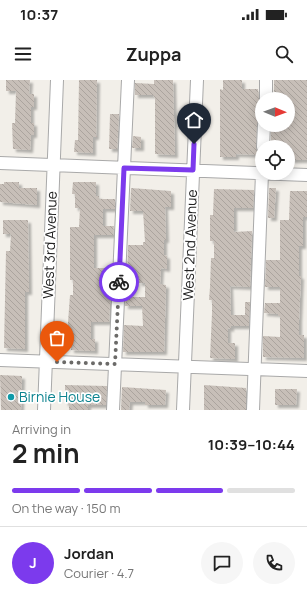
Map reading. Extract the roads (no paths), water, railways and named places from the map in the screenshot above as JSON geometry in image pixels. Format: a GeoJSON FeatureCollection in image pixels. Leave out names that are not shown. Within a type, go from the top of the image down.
{"type":"FeatureCollection","features":[{"type":"Feature","properties":{"kind":"street","name":"West 3rd Avenue"},"geometry":{"type":"LineString","coordinates":[[44,410],[57,80]]}},
{"type":"Feature","properties":{"kind":"street"},"geometry":{"type":"LineString","coordinates":[[113,410],[128,80]]}},
{"type":"Feature","properties":{"kind":"street","name":"West 2nd Avenue"},"geometry":{"type":"LineString","coordinates":[[183,410],[197,80]]}},
{"type":"Feature","properties":{"kind":"street"},"geometry":{"type":"LineString","coordinates":[[266,80],[266,92]]}},
{"type":"Feature","properties":{"kind":"street"},"geometry":{"type":"LineString","coordinates":[[0,163],[255,173]]}},
{"type":"Feature","properties":{"kind":"street"},"geometry":{"type":"LineString","coordinates":[[295,174],[307,175]]}},
{"type":"Feature","properties":{"kind":"street"},"geometry":{"type":"LineString","coordinates":[[253,410],[262,180]]}},
{"type":"Feature","properties":{"kind":"street"},"geometry":{"type":"LineString","coordinates":[[0,360],[307,371]]}},
{"type":"Feature","properties":{"kind":"place","name":"Birnie House"},"geometry":{"type":"Point","coordinates":[11,397]}}]}
